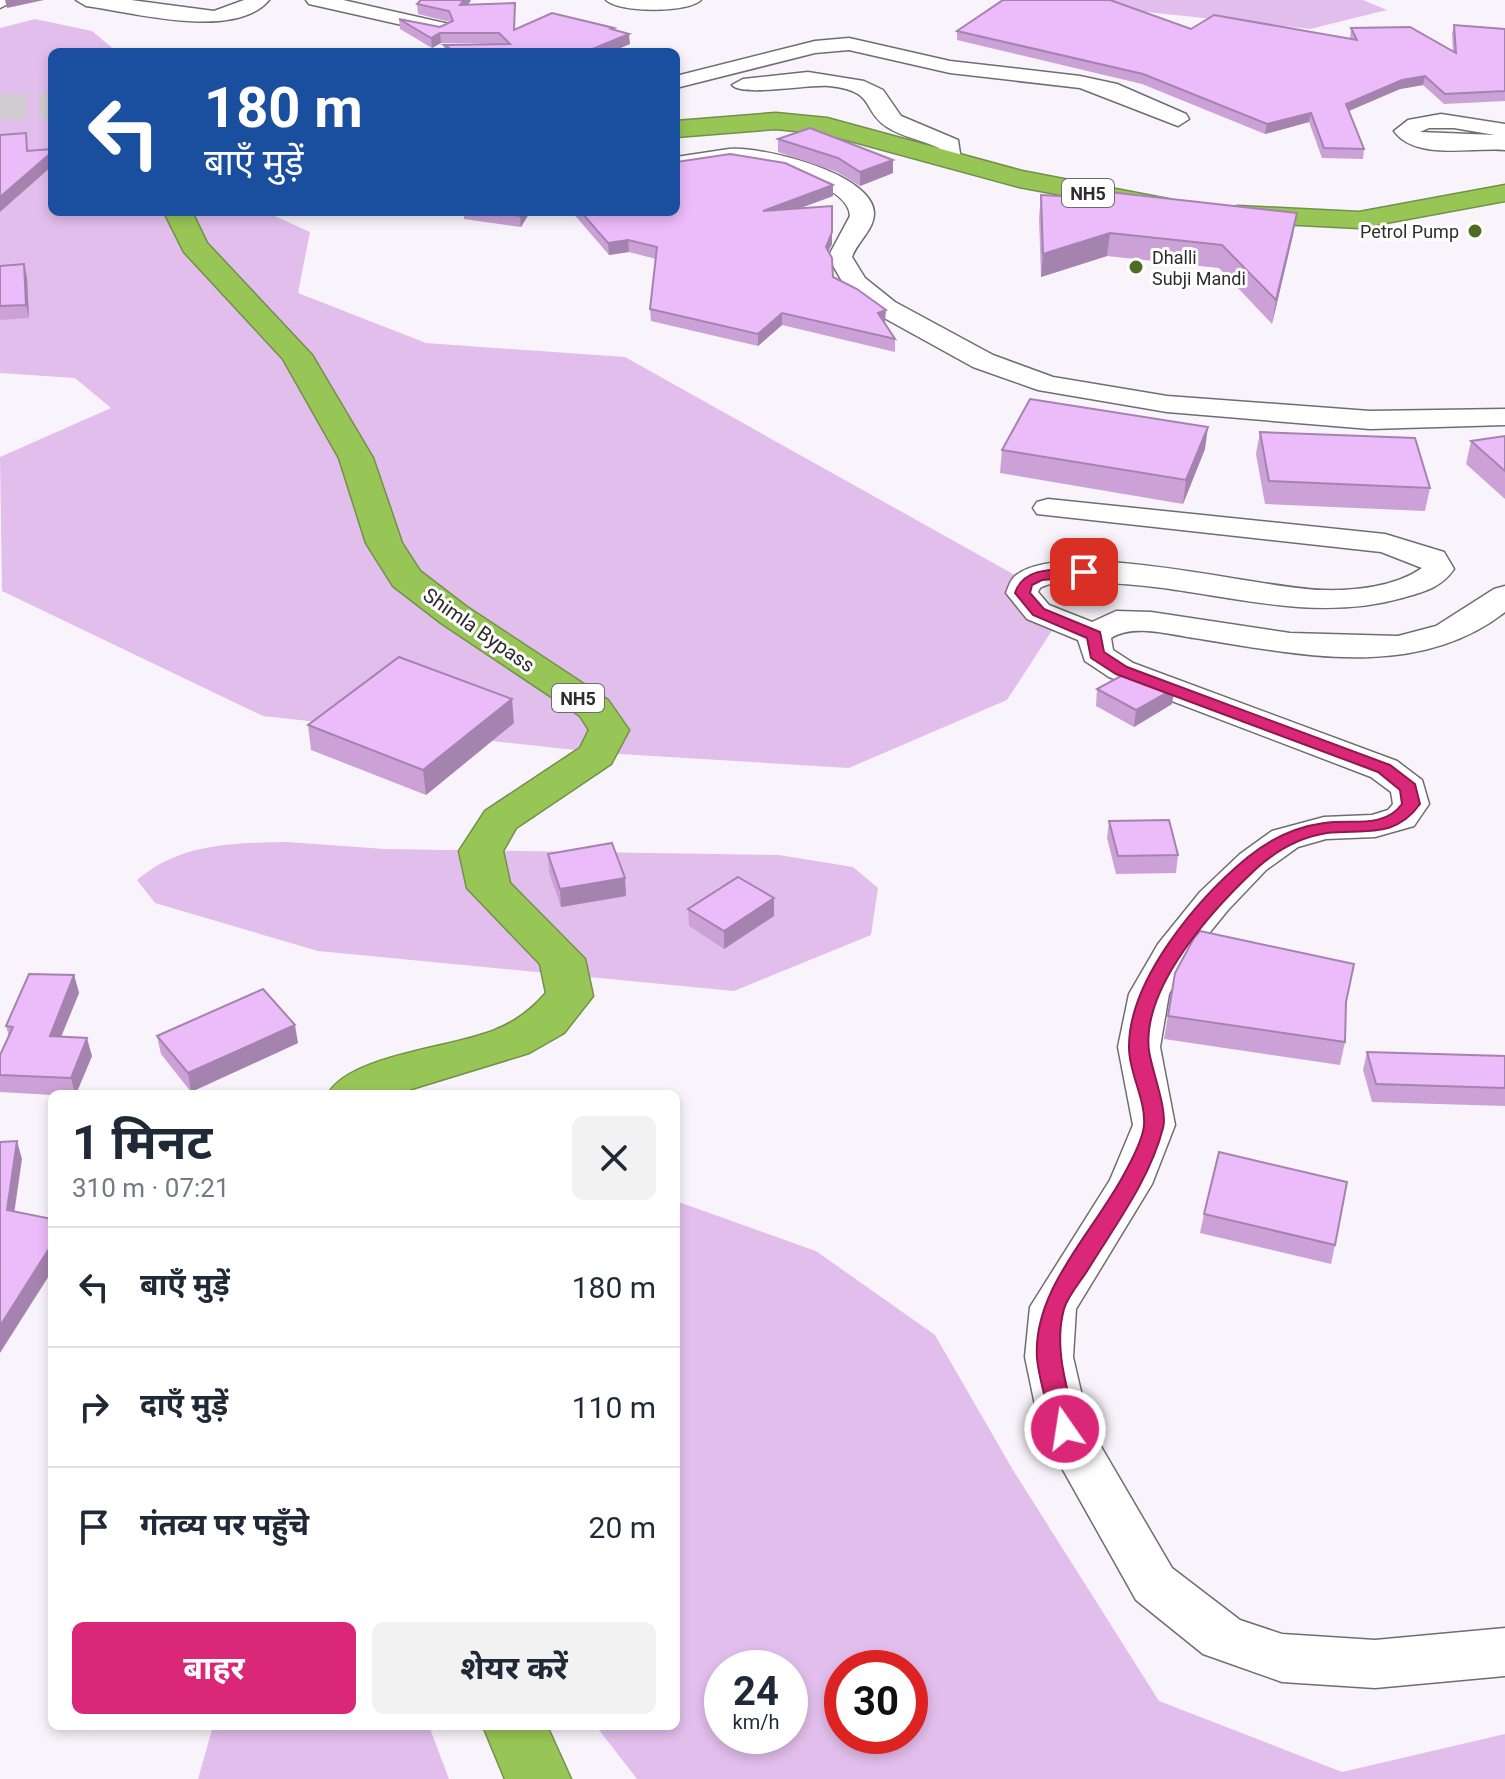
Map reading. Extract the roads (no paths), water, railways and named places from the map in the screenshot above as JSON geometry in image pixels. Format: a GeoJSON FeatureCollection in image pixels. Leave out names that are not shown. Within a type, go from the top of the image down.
{"type":"FeatureCollection","features":[{"type":"Feature","properties":{"kind":"highway","name":"NH5"},"geometry":{"type":"LineString","coordinates":[[680,129],[776,121],[827,126],[1019,179],[1178,208]]}},
{"type":"Feature","properties":{"kind":"highway"},"geometry":{"type":"LineString","coordinates":[[1206,212],[1359,220],[1505,193]]}},
{"type":"Feature","properties":{"kind":"highway","name":"Shimla Bypass"},"geometry":{"type":"LineString","coordinates":[[180,216],[194,246],[296,355],[356,458],[384,543],[406,578],[454,615],[594,708],[609,730],[597,755],[500,820],[481,851],[489,888],[562,959],[570,996],[547,1022],[512,1042],[396,1074],[361,1090]]}},
{"type":"Feature","properties":{"kind":"highway"},"geometry":{"type":"LineString","coordinates":[[517,1730],[538,1779]]}},
{"type":"Feature","properties":{"kind":"street"},"geometry":{"type":"LineString","coordinates":[[0,2],[6,0]]}},
{"type":"Feature","properties":{"kind":"street"},"geometry":{"type":"LineString","coordinates":[[86,0],[214,17],[237,12],[259,0]]}},
{"type":"Feature","properties":{"kind":"street"},"geometry":{"type":"LineString","coordinates":[[302,0],[370,33]]}},
{"type":"Feature","properties":{"kind":"street"},"geometry":{"type":"LineString","coordinates":[[316,0],[442,28]]}},
{"type":"Feature","properties":{"kind":"street"},"geometry":{"type":"LineString","coordinates":[[616,0],[657,4],[691,0]]}},
{"type":"Feature","properties":{"kind":"street"},"geometry":{"type":"LineString","coordinates":[[680,63],[748,57],[813,41],[879,48],[964,69],[1080,82],[1109,89],[1178,119]]}},
{"type":"Feature","properties":{"kind":"street"},"geometry":{"type":"LineString","coordinates":[[680,81],[834,44]]}},
{"type":"Feature","properties":{"kind":"street"},"geometry":{"type":"LineString","coordinates":[[680,89],[806,79],[853,85],[877,96],[891,120],[950,145],[950,160]]}},
{"type":"Feature","properties":{"kind":"street"},"geometry":{"type":"LineString","coordinates":[[1505,131],[1443,121],[1419,124],[1405,131],[1409,137],[1425,142],[1480,140],[1505,143]]}},
{"type":"Feature","properties":{"kind":"street"},"geometry":{"type":"LineString","coordinates":[[680,163],[716,157],[754,156],[778,161],[851,192],[862,208],[862,222],[842,245],[840,257],[855,283],[886,308],[1011,373],[1120,398],[1167,404],[1415,421],[1505,417]]}},
{"type":"Feature","properties":{"kind":"street"},"geometry":{"type":"LineString","coordinates":[[1048,508],[1385,543],[1433,559],[1438,569],[1432,577],[1380,596],[1339,601],[1304,600],[1129,574],[1062,572],[1039,576],[1026,583],[1022,593],[1038,612],[1094,635]]}},
{"type":"Feature","properties":{"kind":"street"},"geometry":{"type":"LineString","coordinates":[[1094,635],[1116,621],[1151,622],[1367,648],[1410,644],[1424,642],[1481,617],[1505,596]]}},
{"type":"Feature","properties":{"kind":"street"},"geometry":{"type":"LineString","coordinates":[[1094,635],[1097,654],[1121,670],[1384,769],[1409,788],[1411,804],[1401,818],[1375,826],[1324,828],[1285,839],[1243,872],[1172,953],[1149,994],[1139,1047],[1154,1125],[1130,1184],[1053,1307],[1049,1357],[1065,1429],[1154,1584],[1222,1637],[1282,1658],[1375,1664],[1505,1652]]}},
{"type":"Feature","properties":{"kind":"tunnel"},"geometry":{"type":"LineString","coordinates":[[0,107],[48,106]]}},
{"type":"Feature","properties":{"kind":"place","name":"Petrol Pump"},"geometry":{"type":"Point","coordinates":[1475,231]}},
{"type":"Feature","properties":{"kind":"place","name":"Dhalli Subji Mandi"},"geometry":{"type":"Point","coordinates":[1136,267]}}]}
